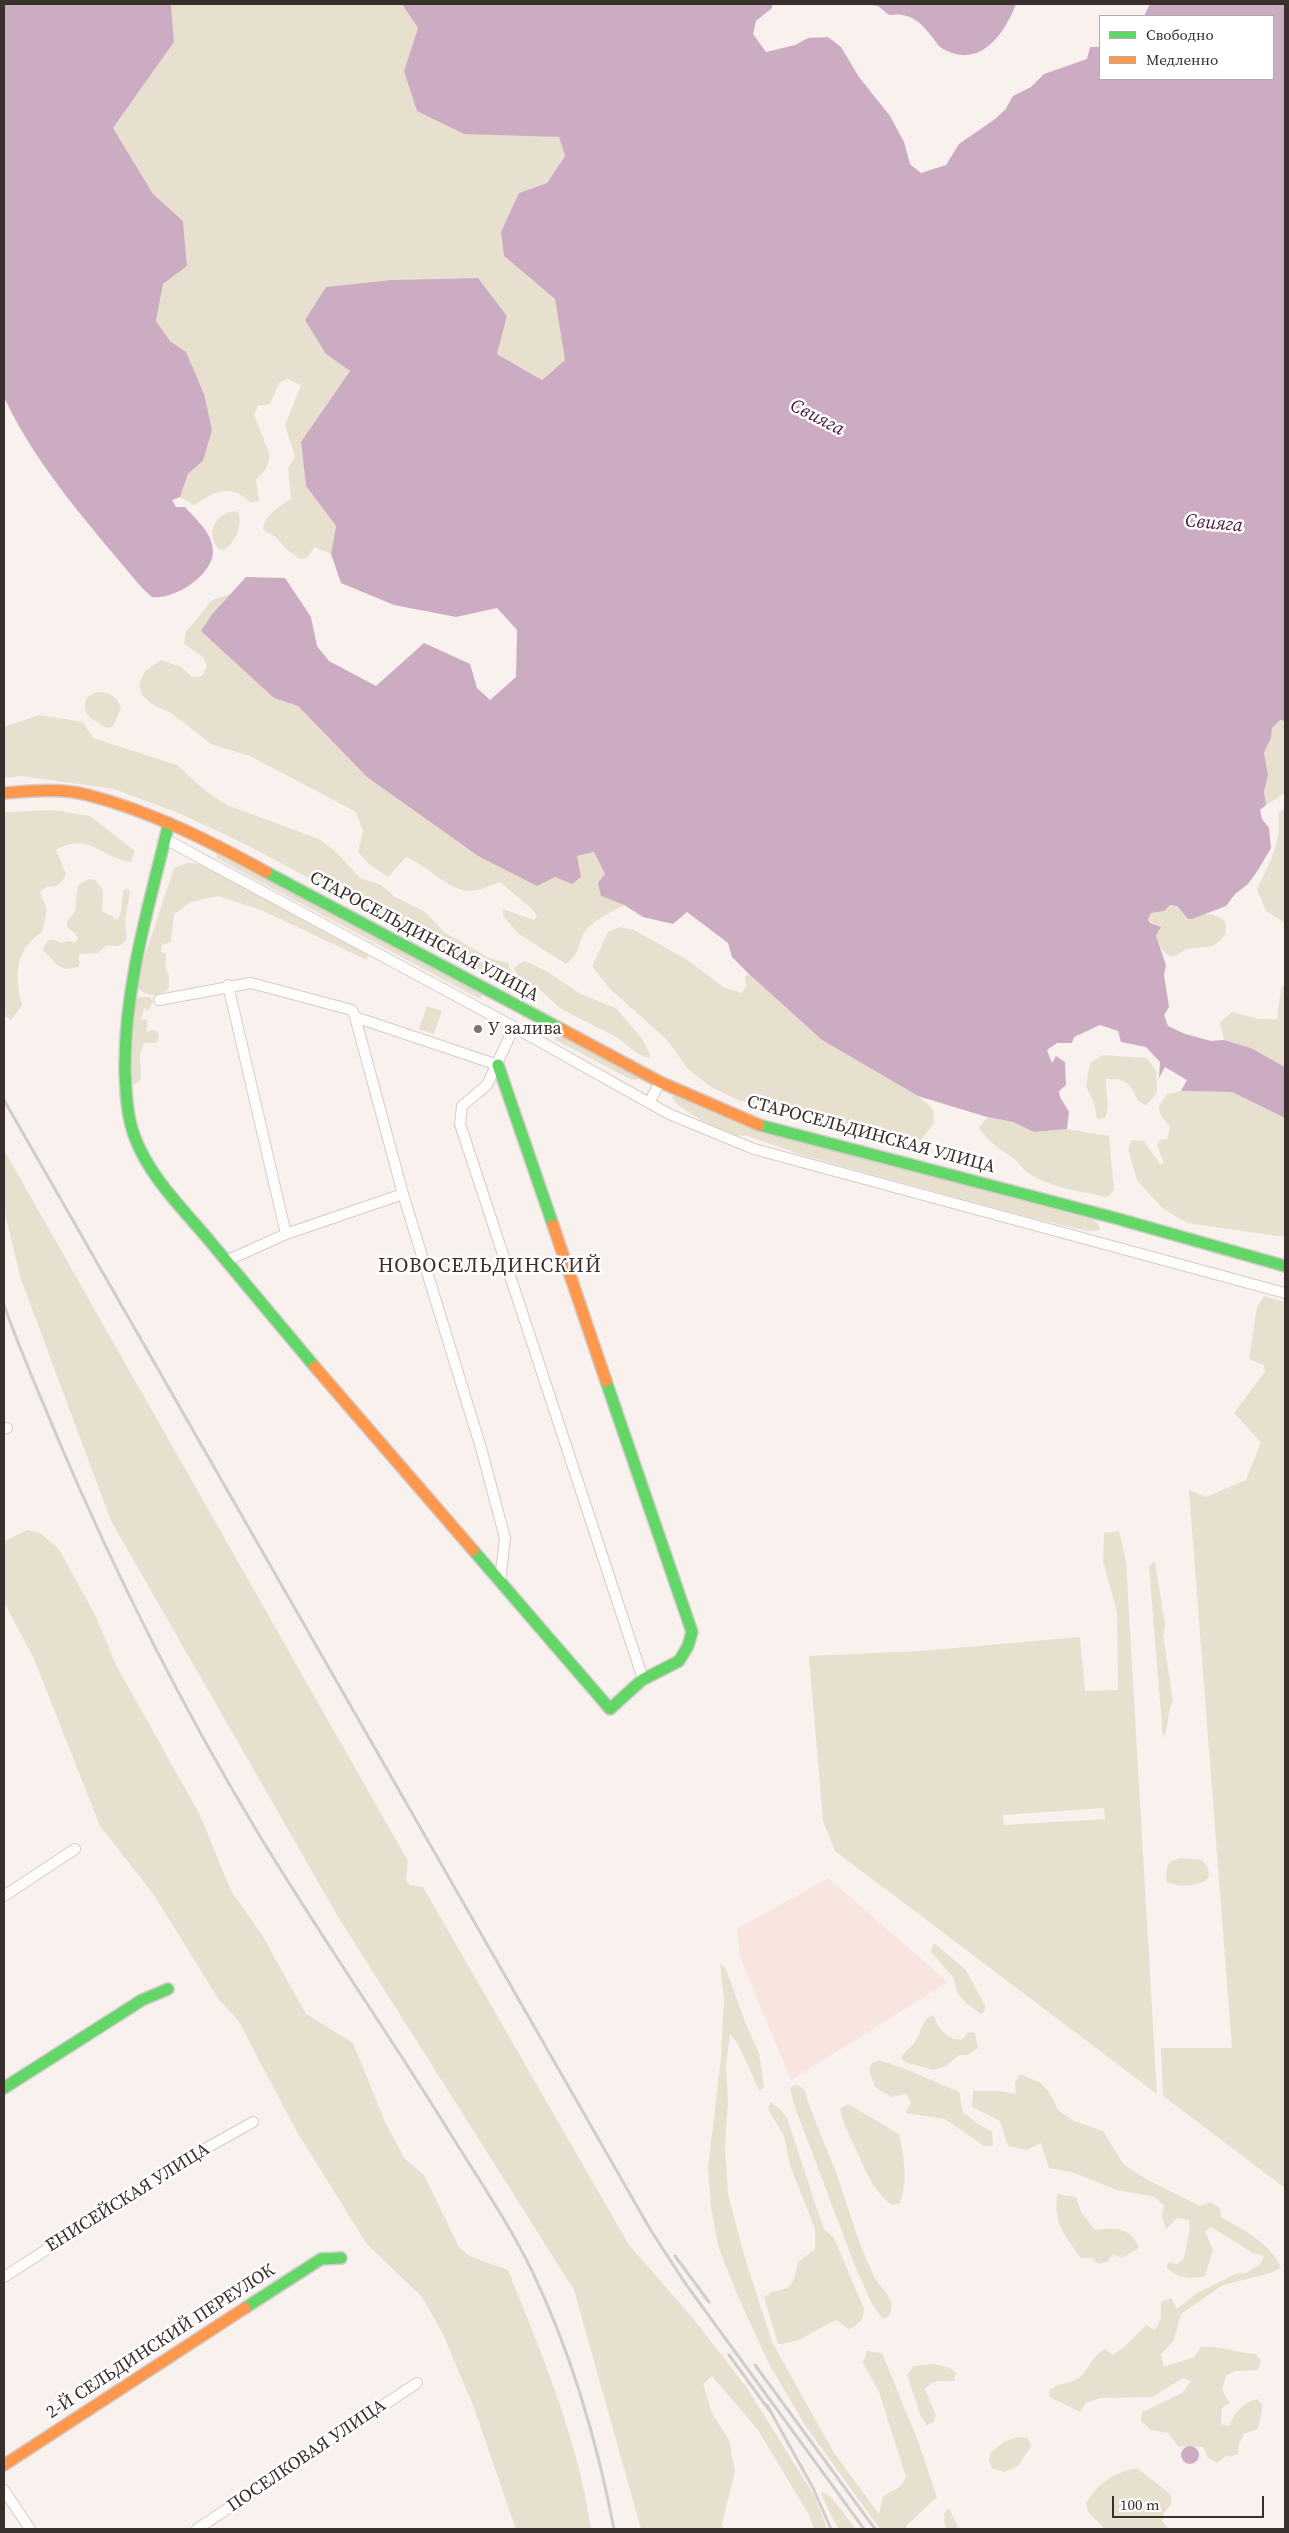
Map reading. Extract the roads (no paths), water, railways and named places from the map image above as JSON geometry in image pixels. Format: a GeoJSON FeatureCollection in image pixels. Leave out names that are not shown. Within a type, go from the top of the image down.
{"type":"FeatureCollection","features":[{"type":"Feature","properties":{"kind":"street","name":"СТАРОСЕЛЬДИНСКАЯ УЛИЦА"},"geometry":{"type":"LineString","coordinates":[[4,793],[45,790],[88,795],[169,823],[254,865],[660,1082],[749,1122],[787,1134],[1115,1218],[1285,1266]]}},
{"type":"Feature","properties":{"kind":"street"},"geometry":{"type":"LineString","coordinates":[[169,823],[131,987],[124,1035],[131,1127],[145,1159],[163,1186],[226,1262],[610,1709],[643,1679],[676,1665],[688,1649],[692,1632],[498,1065]]}},
{"type":"Feature","properties":{"kind":"street"},"geometry":{"type":"LineString","coordinates":[[165,839],[670,1114],[754,1149],[1285,1293]]}},
{"type":"Feature","properties":{"kind":"street"},"geometry":{"type":"LineString","coordinates":[[159,1000],[228,985],[251,983],[352,1010],[403,1194],[481,1448],[505,1538],[500,1581]]}},
{"type":"Feature","properties":{"kind":"street"},"geometry":{"type":"LineString","coordinates":[[228,985],[286,1234]]}},
{"type":"Feature","properties":{"kind":"street"},"geometry":{"type":"LineString","coordinates":[[355,1017],[498,1065]]}},
{"type":"Feature","properties":{"kind":"street"},"geometry":{"type":"LineString","coordinates":[[514,1028],[487,1085],[462,1106],[460,1124],[643,1679]]}},
{"type":"Feature","properties":{"kind":"street"},"geometry":{"type":"LineString","coordinates":[[649,1102],[660,1082]]}},
{"type":"Feature","properties":{"kind":"street"},"geometry":{"type":"LineString","coordinates":[[226,1262],[286,1234],[403,1194]]}},
{"type":"Feature","properties":{"kind":"street"},"geometry":{"type":"LineString","coordinates":[[4,1896],[75,1848]]}},
{"type":"Feature","properties":{"kind":"street"},"geometry":{"type":"LineString","coordinates":[[4,2088],[142,2000],[168,1989]]}},
{"type":"Feature","properties":{"kind":"street","name":"ЕНИСЕЙСКАЯ УЛИЦА"},"geometry":{"type":"LineString","coordinates":[[4,2277],[187,2158],[253,2122]]}},
{"type":"Feature","properties":{"kind":"street","name":"2-Й СЕЛЬДИНСКИЙ ПЕРЕУЛОК"},"geometry":{"type":"LineString","coordinates":[[4,2465],[321,2259],[341,2258]]}},
{"type":"Feature","properties":{"kind":"street","name":"ПОСЕЛКОВАЯ УЛИЦА"},"geometry":{"type":"LineString","coordinates":[[197,2529],[417,2383]]}},
{"type":"Feature","properties":{"kind":"street"},"geometry":{"type":"LineString","coordinates":[[4,2490],[30,2529]]}},
{"type":"Feature","properties":{"kind":"water"},"geometry":{"type":"Polygon","coordinates":[[[4,4],[171,4],[174,42],[113,128],[153,194],[183,221],[187,266],[163,284],[156,321],[170,341],[186,352],[204,394],[212,430],[203,461],[188,474],[180,497],[172,500],[176,507],[185,507],[207,533],[213,552],[211,561],[199,578],[171,595],[152,597],[142,588],[49,473],[17,423],[4,397],[4,4]]]}},
{"type":"Feature","properties":{"kind":"water","name":"Свияга"},"geometry":{"type":"Polygon","coordinates":[[[402,4],[772,4],[772,8],[756,21],[753,34],[766,52],[795,45],[808,38],[828,37],[841,47],[859,77],[890,116],[904,142],[910,164],[921,173],[946,165],[959,144],[995,119],[1005,110],[1013,96],[1031,87],[1044,74],[1087,59],[1090,47],[1099,47],[1099,80],[1274,80],[1274,15],[1144,15],[1150,4],[1285,4],[1285,721],[1280,720],[1272,728],[1271,738],[1264,753],[1268,775],[1264,792],[1266,805],[1260,810],[1262,819],[1269,828],[1271,848],[1248,884],[1235,894],[1226,906],[1188,919],[1177,906],[1170,905],[1164,911],[1151,913],[1148,919],[1150,923],[1161,927],[1156,936],[1166,965],[1164,975],[1169,1007],[1164,1015],[1168,1026],[1185,1034],[1211,1041],[1224,1040],[1251,1048],[1285,1067],[1285,1118],[1232,1092],[1181,1091],[1187,1080],[1165,1067],[1159,1078],[1160,1062],[1146,1047],[1121,1042],[1118,1031],[1100,1025],[1074,1037],[1072,1043],[1057,1043],[1047,1050],[1052,1063],[1056,1056],[1065,1062],[1066,1085],[1059,1091],[1060,1097],[1069,1112],[1067,1129],[1034,1132],[1013,1122],[987,1117],[918,1096],[822,1040],[732,957],[728,943],[687,912],[673,924],[643,917],[624,905],[601,896],[598,883],[605,874],[594,852],[577,856],[581,877],[572,884],[555,877],[537,886],[478,856],[367,777],[298,706],[274,698],[201,631],[213,613],[246,577],[285,578],[311,617],[317,646],[329,661],[376,686],[424,643],[470,664],[477,688],[490,700],[516,677],[517,630],[497,608],[456,617],[394,605],[341,583],[331,554],[336,526],[306,486],[301,442],[350,371],[326,354],[305,320],[326,287],[390,280],[478,278],[507,316],[497,354],[542,380],[565,360],[555,299],[504,256],[501,232],[519,193],[547,183],[565,156],[559,137],[464,134],[417,111],[404,71],[418,28],[402,4]]]}},
{"type":"Feature","properties":{"kind":"water"},"geometry":{"type":"Polygon","coordinates":[[[863,4],[1016,4],[1005,27],[989,46],[979,52],[968,55],[956,54],[942,48],[924,27],[914,19],[903,15],[889,15],[878,6],[863,4]]]}},
{"type":"Feature","properties":{"kind":"water"},"geometry":{"type":"Polygon","coordinates":[[[1190,2446],[1196,2449],[1199,2455],[1196,2461],[1190,2464],[1184,2461],[1181,2455],[1184,2449],[1190,2446]]]}},
{"type":"Feature","properties":{"kind":"railway"},"geometry":{"type":"LineString","coordinates":[[4,1100],[650,2229],[685,2283],[864,2529]]}},
{"type":"Feature","properties":{"kind":"railway"},"geometry":{"type":"LineString","coordinates":[[4,1305],[23,1356],[102,1539],[150,1637],[227,1781],[325,1940],[491,2198],[533,2273],[560,2335],[582,2399],[600,2463],[614,2529]]}},
{"type":"Feature","properties":{"kind":"railway"},"geometry":{"type":"LineString","coordinates":[[675,2256],[709,2302]]}},
{"type":"Feature","properties":{"kind":"railway"},"geometry":{"type":"LineString","coordinates":[[729,2355],[769,2410]]}},
{"type":"Feature","properties":{"kind":"railway"},"geometry":{"type":"LineString","coordinates":[[755,2365],[875,2529]]}},
{"type":"Feature","properties":{"kind":"railway"},"geometry":{"type":"LineString","coordinates":[[767,2405],[813,2488],[831,2529]]}},
{"type":"Feature","properties":{"kind":"place","name":"У залива"},"geometry":{"type":"Point","coordinates":[478,1029]}},
{"type":"Feature","properties":{"kind":"district","name":"НОВОСЕЛЬДИНСКИЙ"},"geometry":{"type":"Point","coordinates":[490,1267]}}]}
